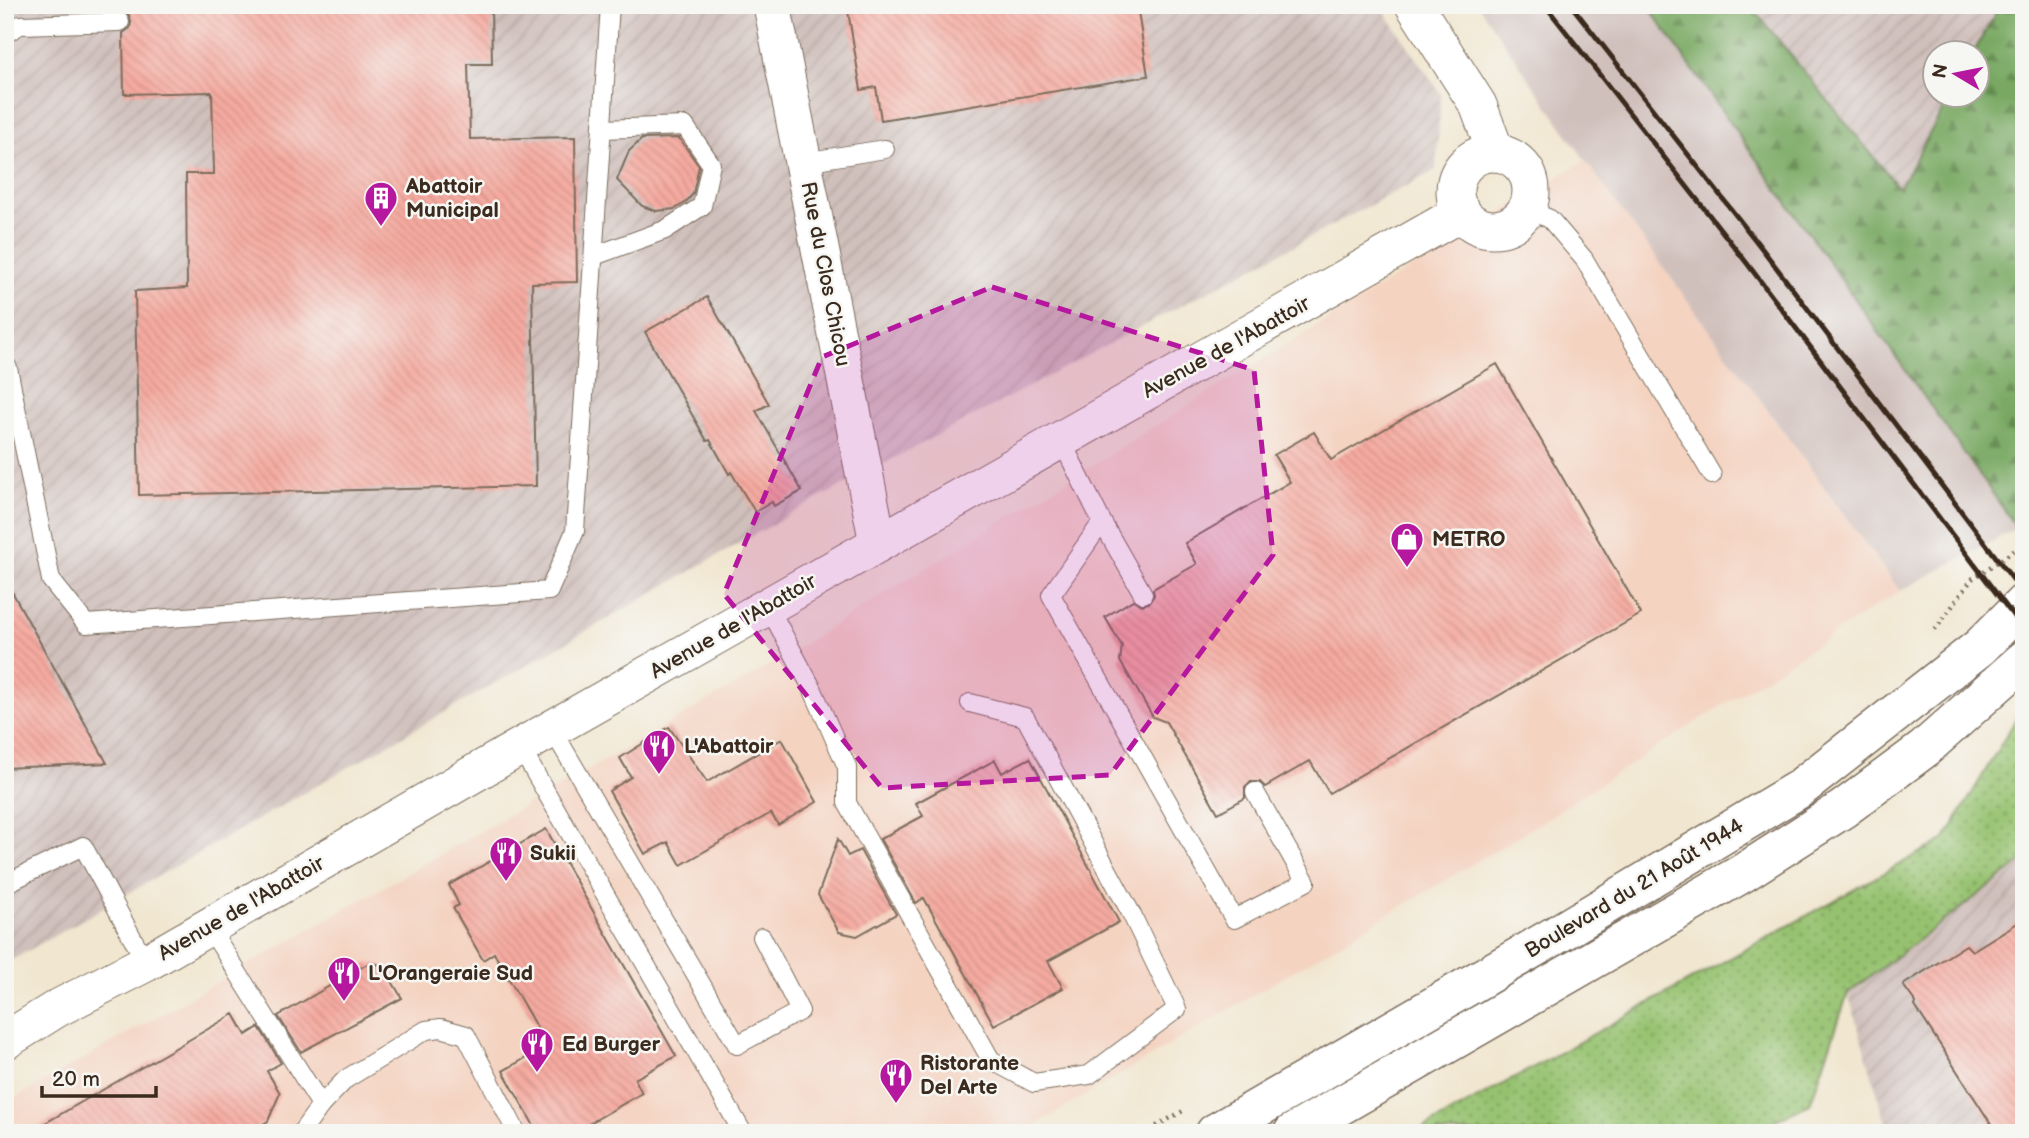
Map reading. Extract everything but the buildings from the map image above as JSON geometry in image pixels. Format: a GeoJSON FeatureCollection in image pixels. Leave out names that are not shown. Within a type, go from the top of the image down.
{"type":"FeatureCollection","features":[{"type":"Feature","properties":{"kind":"main road","name":"Boulevard du 21 Août 1944"},"geometry":{"type":"LineString","coordinates":[[1201,1120],[1551,938],[1799,789],[1980,647],[2024,603]]}},
{"type":"Feature","properties":{"kind":"main road","name":"Boulevard du 21 Août 1944"},"geometry":{"type":"LineString","coordinates":[[1293,1133],[1743,873],[1843,809],[1924,749],[2024,660]]}},
{"type":"Feature","properties":{"kind":"street","name":"Rue du Clos Chicou"},"geometry":{"type":"LineString","coordinates":[[772,5],[878,543]]}},
{"type":"Feature","properties":{"kind":"street"},"geometry":{"type":"LineString","coordinates":[[1414,5],[1478,105],[1496,153]]}},
{"type":"Feature","properties":{"kind":"street"},"geometry":{"type":"LineString","coordinates":[[1483,154],[1509,156],[1520,163],[1531,186],[1526,209],[1509,225],[1497,229],[1474,224],[1462,212],[1455,194],[1456,181],[1462,169],[1471,159],[1483,154]]}},
{"type":"Feature","properties":{"kind":"street","name":"Avenue de l'Abattoir"},"geometry":{"type":"LineString","coordinates":[[5,1041],[56,1009],[146,963],[520,747],[1462,212]]}},
{"type":"Feature","properties":{"kind":"lane"},"geometry":{"type":"LineString","coordinates":[[5,364],[8,368],[51,580],[86,624],[549,591],[575,531],[610,5]]}},
{"type":"Feature","properties":{"kind":"lane"},"geometry":{"type":"LineString","coordinates":[[5,34],[20,25],[120,22]]}},
{"type":"Feature","properties":{"kind":"lane"},"geometry":{"type":"LineString","coordinates":[[594,256],[665,230],[702,206],[711,164],[685,126],[602,129]]}},
{"type":"Feature","properties":{"kind":"lane"},"geometry":{"type":"LineString","coordinates":[[804,162],[885,149]]}},
{"type":"Feature","properties":{"kind":"lane"},"geometry":{"type":"LineString","coordinates":[[1526,209],[1550,219],[1584,259],[1712,475]]}},
{"type":"Feature","properties":{"kind":"lane"},"geometry":{"type":"LineString","coordinates":[[1061,440],[1102,522],[1143,594]]}},
{"type":"Feature","properties":{"kind":"lane"},"geometry":{"type":"LineString","coordinates":[[1102,522],[1051,595],[1234,919],[1306,883],[1255,792]]}},
{"type":"Feature","properties":{"kind":"lane"},"geometry":{"type":"LineString","coordinates":[[768,606],[812,688],[846,767],[847,803],[991,1060],[1034,1083],[1089,1075],[1177,1009],[1131,913],[1025,716],[970,703]]}},
{"type":"Feature","properties":{"kind":"lane"},"geometry":{"type":"LineString","coordinates":[[552,729],[737,1045],[800,1011],[762,937]]}},
{"type":"Feature","properties":{"kind":"lane"},"geometry":{"type":"LineString","coordinates":[[520,747],[743,1133]]}},
{"type":"Feature","properties":{"kind":"lane"},"geometry":{"type":"LineString","coordinates":[[5,884],[83,846],[146,963]]}},
{"type":"Feature","properties":{"kind":"lane"},"geometry":{"type":"LineString","coordinates":[[209,927],[321,1105]]}},
{"type":"Feature","properties":{"kind":"lane"},"geometry":{"type":"LineString","coordinates":[[301,1133],[321,1105],[346,1079],[426,1030],[441,1028],[466,1035],[517,1133]]}},
{"type":"Feature","properties":{"kind":"path"},"geometry":{"type":"LineString","coordinates":[[1934,632],[1972,579],[2024,544]]}},
{"type":"Feature","properties":{"kind":"path"},"geometry":{"type":"LineString","coordinates":[[1144,1133],[1201,1120]]}},
{"type":"Feature","properties":{"kind":"highlighted area"},"geometry":{"type":"Polygon","coordinates":[[[992,287],[1254,370],[1273,555],[1110,775],[882,788],[724,594],[822,357],[992,287]]]}},
{"type":"Feature","properties":{"kind":"shaded area"},"geometry":{"type":"Polygon","coordinates":[[[5,5],[1380,5],[1441,94],[1436,170],[808,504],[5,964],[5,5]]]}},
{"type":"Feature","properties":{"kind":"shaded area"},"geometry":{"type":"Polygon","coordinates":[[[1478,5],[1647,5],[2017,528],[1900,591],[1585,160],[1478,5]]]}},
{"type":"Feature","properties":{"kind":"shaded area"},"geometry":{"type":"Polygon","coordinates":[[[1647,5],[2000,5],[1982,38],[1920,38],[1920,108],[1944,108],[1899,189],[1647,5]]]}},
{"type":"Feature","properties":{"kind":"shaded area"},"geometry":{"type":"Polygon","coordinates":[[[1585,160],[1900,591],[1518,837],[1022,1133],[5,1133],[5,1104],[750,677],[1585,160]]]}},
{"type":"Feature","properties":{"kind":"shaded area"},"geometry":{"type":"Polygon","coordinates":[[[2024,860],[2024,1133],[1889,1133],[1848,993],[2024,860]]]}},
{"type":"Feature","properties":{"kind":"green space"},"geometry":{"type":"Polygon","coordinates":[[[1647,5],[1750,5],[1899,188],[1944,108],[1990,108],[1990,38],[1982,38],[2000,5],[2024,5],[2024,521],[2017,528],[1647,5]]]}},
{"type":"Feature","properties":{"kind":"green space"},"geometry":{"type":"Polygon","coordinates":[[[2019,714],[2024,720],[2024,860],[1848,993],[1810,1104],[1748,1133],[1415,1133],[1945,839],[2019,714]]]}},
{"type":"Feature","properties":{"kind":"railway"},"geometry":{"type":"LineString","coordinates":[[1545,5],[1746,262],[2024,630]]}},
{"type":"Feature","properties":{"kind":"railway"},"geometry":{"type":"LineString","coordinates":[[1571,5],[1763,250],[2024,594]]}},
{"type":"Feature","properties":{"kind":"place","name":"Abattoir Municipal"},"geometry":{"type":"Point","coordinates":[381,228]}},
{"type":"Feature","properties":{"kind":"place","name":"METRO"},"geometry":{"type":"Point","coordinates":[1407,569]}},
{"type":"Feature","properties":{"kind":"place","name":"L'Abattoir"},"geometry":{"type":"Point","coordinates":[659,776]}},
{"type":"Feature","properties":{"kind":"place","name":"Sukii"},"geometry":{"type":"Point","coordinates":[506,883]}},
{"type":"Feature","properties":{"kind":"place","name":"L'Orangeraie Sud"},"geometry":{"type":"Point","coordinates":[344,1003]}},
{"type":"Feature","properties":{"kind":"place","name":"Ed Burger"},"geometry":{"type":"Point","coordinates":[537,1074]}},
{"type":"Feature","properties":{"kind":"place","name":"Ristorante Del Arte"},"geometry":{"type":"Point","coordinates":[896,1105]}}]}
